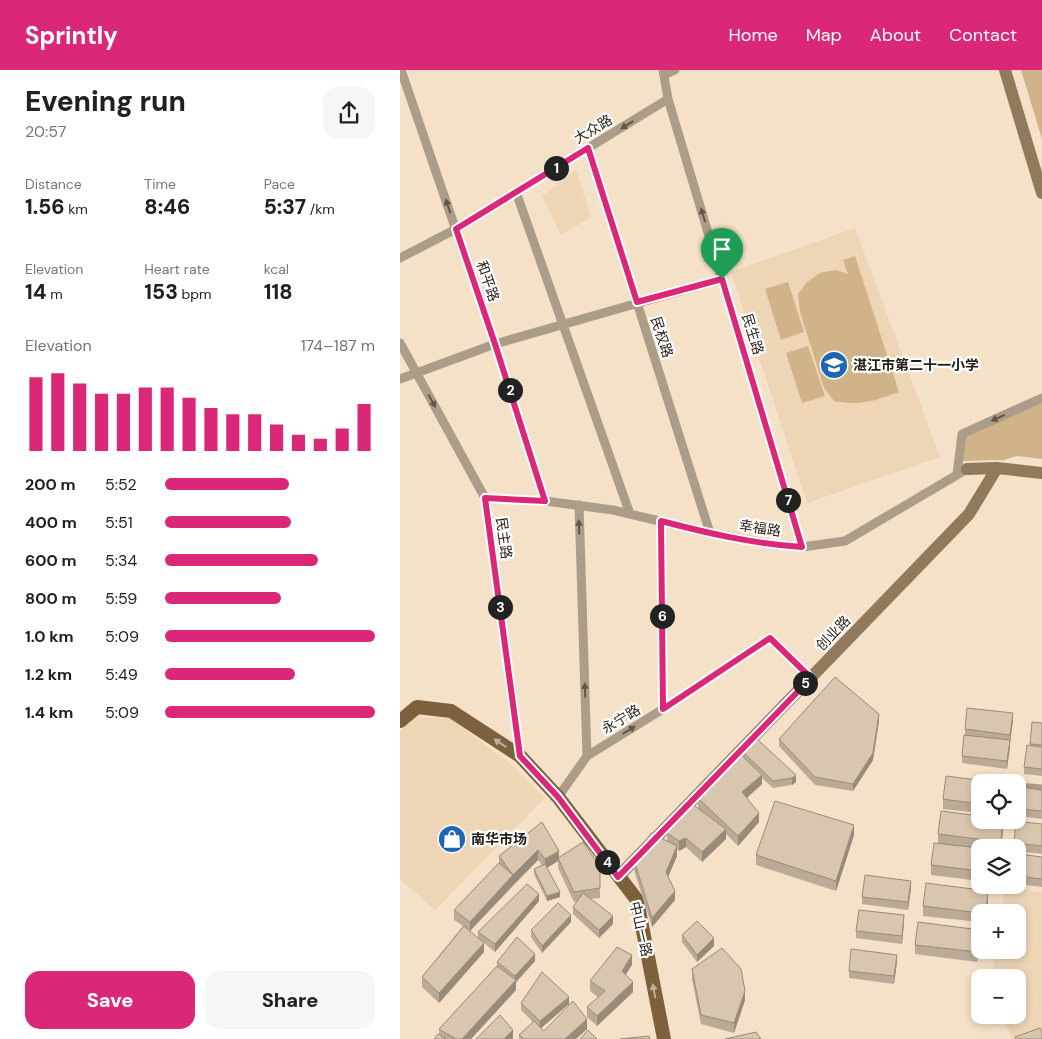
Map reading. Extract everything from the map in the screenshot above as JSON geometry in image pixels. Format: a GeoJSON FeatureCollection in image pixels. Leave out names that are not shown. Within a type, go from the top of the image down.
{"type":"FeatureCollection","features":[{"type":"Feature","properties":{"kind":"main road","name":"中山一路"},"geometry":{"type":"LineString","coordinates":[[400,721],[417,707],[451,711],[520,756],[558,797],[637,900],[664,1039]]}},
{"type":"Feature","properties":{"kind":"street","name":"和平路"},"geometry":{"type":"LineString","coordinates":[[401,70],[495,344],[545,501]]}},
{"type":"Feature","properties":{"kind":"street"},"geometry":{"type":"LineString","coordinates":[[664,72],[674,70]]}},
{"type":"Feature","properties":{"kind":"street"},"geometry":{"type":"LineString","coordinates":[[1005,70],[1042,194]]}},
{"type":"Feature","properties":{"kind":"street","name":"民生路"},"geometry":{"type":"LineString","coordinates":[[664,72],[668,100],[802,547]]}},
{"type":"Feature","properties":{"kind":"street","name":"大众路"},"geometry":{"type":"LineString","coordinates":[[400,258],[456,229],[668,100]]}},
{"type":"Feature","properties":{"kind":"street","name":"民权路"},"geometry":{"type":"LineString","coordinates":[[588,148],[710,534]]}},
{"type":"Feature","properties":{"kind":"street"},"geometry":{"type":"LineString","coordinates":[[516,192],[630,514]]}},
{"type":"Feature","properties":{"kind":"street"},"geometry":{"type":"LineString","coordinates":[[400,379],[495,344],[722,279]]}},
{"type":"Feature","properties":{"kind":"street","name":"民主路"},"geometry":{"type":"LineString","coordinates":[[400,343],[485,498],[520,756]]}},
{"type":"Feature","properties":{"kind":"street"},"geometry":{"type":"LineString","coordinates":[[1042,398],[962,434],[962,472],[997,468],[1042,472]]}},
{"type":"Feature","properties":{"kind":"street"},"geometry":{"type":"LineString","coordinates":[[997,468],[1042,478]]}},
{"type":"Feature","properties":{"kind":"street","name":"创业路"},"geometry":{"type":"LineString","coordinates":[[618,877],[969,514],[997,468]]}},
{"type":"Feature","properties":{"kind":"street","name":"幸福路"},"geometry":{"type":"LineString","coordinates":[[485,498],[545,501],[613,510],[710,534],[802,547],[845,542],[962,472]]}},
{"type":"Feature","properties":{"kind":"street"},"geometry":{"type":"LineString","coordinates":[[558,797],[587,756],[578,505]]}},
{"type":"Feature","properties":{"kind":"street"},"geometry":{"type":"LineString","coordinates":[[661,521],[663,709]]}},
{"type":"Feature","properties":{"kind":"street","name":"永宁路"},"geometry":{"type":"LineString","coordinates":[[587,756],[663,709],[770,638],[811,678]]}},
{"type":"Feature","properties":{"kind":"street"},"geometry":{"type":"LineString","coordinates":[[1026,788],[1042,789]]}},
{"type":"Feature","properties":{"kind":"shaded area"},"geometry":{"type":"Polygon","coordinates":[[[1021,70],[1042,70],[1042,139],[1021,70]]]}},
{"type":"Feature","properties":{"kind":"shaded area"},"geometry":{"type":"Polygon","coordinates":[[[576,170],[591,217],[561,235],[542,196],[576,170]]]}},
{"type":"Feature","properties":{"kind":"shaded area","name":"湛江市第二十一小学"},"geometry":{"type":"Polygon","coordinates":[[[855,228],[940,457],[807,503],[731,272],[855,228]]]}},
{"type":"Feature","properties":{"kind":"shaded area"},"geometry":{"type":"Polygon","coordinates":[[[855,256],[899,392],[860,403],[834,401],[824,388],[800,312],[798,294],[807,282],[820,273],[836,270],[848,274],[843,260],[855,256]]]}},
{"type":"Feature","properties":{"kind":"shaded area"},"geometry":{"type":"Polygon","coordinates":[[[788,282],[804,332],[781,340],[765,289],[788,282]]]}},
{"type":"Feature","properties":{"kind":"shaded area"},"geometry":{"type":"Polygon","coordinates":[[[808,346],[825,396],[802,403],[786,353],[808,346]]]}},
{"type":"Feature","properties":{"kind":"shaded area"},"geometry":{"type":"Polygon","coordinates":[[[1042,399],[1042,459],[1017,456],[1004,460],[961,461],[964,435],[1042,399]]]}},
{"type":"Feature","properties":{"kind":"shaded area","name":"南华市场"},"geometry":{"type":"Polygon","coordinates":[[[417,717],[450,719],[511,764],[545,798],[435,910],[400,879],[400,731],[417,717]]]}},
{"type":"Feature","properties":{"kind":"shaded area"},"geometry":{"type":"Polygon","coordinates":[[[1026,890],[1042,892],[1042,1039],[1012,1039],[1006,1024],[1026,1024],[1026,969],[993,969],[995,959],[1026,959],[1026,904],[1003,904],[1004,894],[1026,894],[1026,890]]]}},
{"type":"Feature","properties":{"kind":"building"},"geometry":{"type":"Polygon","coordinates":[[[835,677],[879,714],[873,753],[853,784],[815,777],[779,739],[835,677]]]}},
{"type":"Feature","properties":{"kind":"building"},"geometry":{"type":"Polygon","coordinates":[[[967,708],[1013,713],[1010,735],[965,729],[967,708]]]}},
{"type":"Feature","properties":{"kind":"building"},"geometry":{"type":"Polygon","coordinates":[[[1032,722],[1042,723],[1042,745],[1030,744],[1032,722]]]}},
{"type":"Feature","properties":{"kind":"building"},"geometry":{"type":"Polygon","coordinates":[[[964,735],[1010,740],[1007,761],[962,756],[964,735]]]}},
{"type":"Feature","properties":{"kind":"building"},"geometry":{"type":"Polygon","coordinates":[[[757,739],[796,775],[792,778],[773,781],[744,753],[757,739]]]}},
{"type":"Feature","properties":{"kind":"building"},"geometry":{"type":"Polygon","coordinates":[[[1027,745],[1042,747],[1042,769],[1024,767],[1027,745]]]}},
{"type":"Feature","properties":{"kind":"building"},"geometry":{"type":"Polygon","coordinates":[[[739,753],[762,775],[742,792],[759,813],[738,836],[698,798],[739,753]]]}},
{"type":"Feature","properties":{"kind":"building"},"geometry":{"type":"Polygon","coordinates":[[[946,776],[971,779],[971,803],[943,799],[946,776]]]}},
{"type":"Feature","properties":{"kind":"building"},"geometry":{"type":"Polygon","coordinates":[[[1026,788],[1042,790],[1042,811],[1026,810],[1026,788]]]}},
{"type":"Feature","properties":{"kind":"building"},"geometry":{"type":"Polygon","coordinates":[[[775,801],[854,825],[836,881],[756,855],[775,801]]]}},
{"type":"Feature","properties":{"kind":"building"},"geometry":{"type":"Polygon","coordinates":[[[692,804],[726,829],[702,852],[686,838],[679,841],[667,833],[692,804]]]}},
{"type":"Feature","properties":{"kind":"building"},"geometry":{"type":"Polygon","coordinates":[[[941,811],[971,815],[971,829],[1002,829],[1001,839],[977,839],[938,834],[941,811]]]}},
{"type":"Feature","properties":{"kind":"building"},"geometry":{"type":"Polygon","coordinates":[[[542,822],[559,851],[545,859],[538,850],[513,875],[499,856],[542,822]]]}},
{"type":"Feature","properties":{"kind":"building"},"geometry":{"type":"Polygon","coordinates":[[[1026,822],[1042,824],[1042,846],[1026,844],[1026,839],[1014,839],[1015,829],[1026,829],[1026,822]]]}},
{"type":"Feature","properties":{"kind":"building"},"geometry":{"type":"Polygon","coordinates":[[[651,833],[677,846],[666,872],[675,891],[652,918],[634,860],[651,833]]]}},
{"type":"Feature","properties":{"kind":"building"},"geometry":{"type":"Polygon","coordinates":[[[583,842],[600,867],[600,888],[574,892],[558,858],[583,842]]]}},
{"type":"Feature","properties":{"kind":"building"},"geometry":{"type":"Polygon","coordinates":[[[934,843],[971,847],[971,870],[931,865],[934,843]]]}},
{"type":"Feature","properties":{"kind":"building"},"geometry":{"type":"Polygon","coordinates":[[[1026,855],[1042,857],[1042,879],[1026,877],[1026,855]]]}},
{"type":"Feature","properties":{"kind":"building"},"geometry":{"type":"Polygon","coordinates":[[[499,863],[513,875],[470,922],[454,910],[499,863]]]}},
{"type":"Feature","properties":{"kind":"building"},"geometry":{"type":"Polygon","coordinates":[[[545,864],[560,892],[547,896],[534,869],[545,864]]]}},
{"type":"Feature","properties":{"kind":"building"},"geometry":{"type":"Polygon","coordinates":[[[865,875],[911,881],[908,902],[862,897],[865,875]]]}},
{"type":"Feature","properties":{"kind":"building"},"geometry":{"type":"Polygon","coordinates":[[[926,883],[971,889],[971,894],[988,894],[987,904],[971,904],[971,912],[923,906],[926,883]]]}},
{"type":"Feature","properties":{"kind":"building"},"geometry":{"type":"Polygon","coordinates":[[[527,884],[539,894],[495,944],[478,932],[527,884]]]}},
{"type":"Feature","properties":{"kind":"building"},"geometry":{"type":"Polygon","coordinates":[[[583,893],[613,916],[599,930],[573,907],[583,893]]]}},
{"type":"Feature","properties":{"kind":"building"},"geometry":{"type":"Polygon","coordinates":[[[558,903],[571,915],[542,946],[531,930],[558,903]]]}},
{"type":"Feature","properties":{"kind":"building"},"geometry":{"type":"Polygon","coordinates":[[[859,910],[904,915],[902,936],[856,931],[859,910]]]}},
{"type":"Feature","properties":{"kind":"building"},"geometry":{"type":"Polygon","coordinates":[[[697,921],[714,938],[697,955],[682,935],[697,921]]]}},
{"type":"Feature","properties":{"kind":"building"},"geometry":{"type":"Polygon","coordinates":[[[918,922],[971,929],[971,951],[915,945],[918,922]]]}},
{"type":"Feature","properties":{"kind":"building"},"geometry":{"type":"Polygon","coordinates":[[[464,926],[484,943],[439,993],[422,977],[464,926]]]}},
{"type":"Feature","properties":{"kind":"building"},"geometry":{"type":"Polygon","coordinates":[[[517,937],[535,954],[515,976],[497,962],[517,937]]]}},
{"type":"Feature","properties":{"kind":"building"},"geometry":{"type":"Polygon","coordinates":[[[617,947],[632,955],[622,971],[633,982],[597,1016],[587,1007],[605,991],[590,981],[617,947]]]}},
{"type":"Feature","properties":{"kind":"building"},"geometry":{"type":"Polygon","coordinates":[[[722,948],[741,969],[745,991],[734,1023],[701,1015],[692,969],[722,948]]]}},
{"type":"Feature","properties":{"kind":"building"},"geometry":{"type":"Polygon","coordinates":[[[851,949],[897,955],[894,976],[849,971],[851,949]]]}},
{"type":"Feature","properties":{"kind":"building"},"geometry":{"type":"Polygon","coordinates":[[[497,966],[516,980],[462,1039],[456,1039],[439,1029],[497,966]]]}},
{"type":"Feature","properties":{"kind":"building"},"geometry":{"type":"Polygon","coordinates":[[[542,972],[569,997],[540,1021],[521,1003],[542,972]]]}},
{"type":"Feature","properties":{"kind":"building"},"geometry":{"type":"Polygon","coordinates":[[[573,1001],[587,1019],[565,1039],[524,1039],[519,1035],[534,1021],[544,1031],[573,1001]]]}},
{"type":"Feature","properties":{"kind":"building"},"geometry":{"type":"Polygon","coordinates":[[[500,1015],[513,1030],[504,1039],[476,1039],[500,1015]]]}},
{"type":"Feature","properties":{"kind":"building"},"geometry":{"type":"Polygon","coordinates":[[[1040,1028],[1042,1039],[1016,1039],[1015,1037],[1040,1028]]]}},
{"type":"Feature","properties":{"kind":"building"},"geometry":{"type":"Polygon","coordinates":[[[588,1030],[597,1039],[580,1039],[588,1030]]]}},
{"type":"Feature","properties":{"kind":"building"},"geometry":{"type":"Polygon","coordinates":[[[756,1032],[761,1039],[725,1039],[756,1032]]]}},
{"type":"Feature","properties":{"kind":"building"},"geometry":{"type":"Polygon","coordinates":[[[438,1034],[446,1039],[434,1039],[438,1034]]]}},
{"type":"Feature","properties":{"kind":"building"},"geometry":{"type":"Polygon","coordinates":[[[649,1036],[650,1039],[620,1039],[649,1036]]]}},
{"type":"Feature","properties":{"kind":"place","name":"湛江市第二十一小学"},"geometry":{"type":"Point","coordinates":[834,365]}},
{"type":"Feature","properties":{"kind":"place","name":"南华市场"},"geometry":{"type":"Point","coordinates":[452,839]}},
{"type":"Feature","properties":{"kind":"route"},"geometry":{"type":"LineString","coordinates":[[588,148],[637,302],[722,279],[802,547],[710,534],[661,521],[663,709],[770,638],[811,678],[618,877],[558,797],[520,756],[485,498],[545,501],[456,229],[588,148]]}}]}
